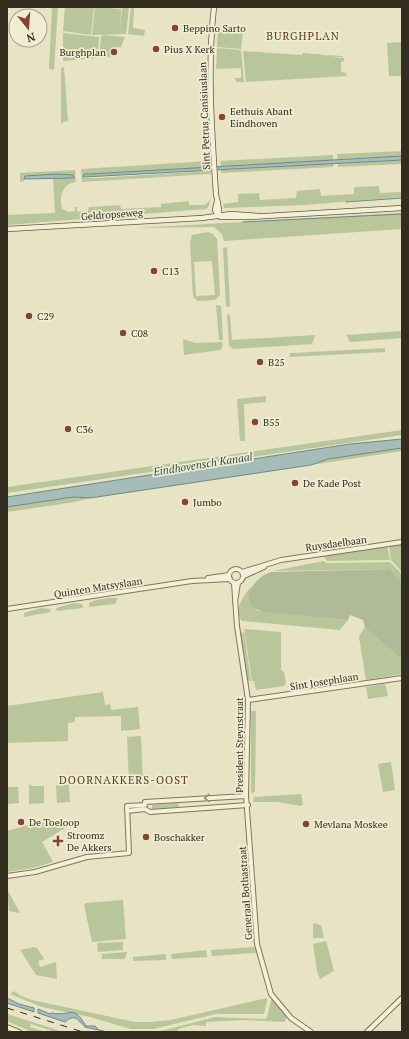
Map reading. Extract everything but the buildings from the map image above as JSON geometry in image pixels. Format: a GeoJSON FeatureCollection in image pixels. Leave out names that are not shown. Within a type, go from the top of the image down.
{"type":"FeatureCollection","features":[{"type":"Feature","properties":{"kind":"main road","name":"Sint Petrus Canisiuslaan"},"geometry":{"type":"LineString","coordinates":[[214,7],[211,56],[214,164],[217,201],[216,212],[218,216]]}},
{"type":"Feature","properties":{"kind":"main road","name":"Geldropseweg"},"geometry":{"type":"LineString","coordinates":[[383,209],[402,205]]}},
{"type":"Feature","properties":{"kind":"main road","name":"Geldropseweg"},"geometry":{"type":"LineString","coordinates":[[7,230],[231,214],[259,216],[402,208]]}},
{"type":"Feature","properties":{"kind":"main road"},"geometry":{"type":"LineString","coordinates":[[367,1032],[402,998]]}},
{"type":"Feature","properties":{"kind":"main road"},"geometry":{"type":"LineString","coordinates":[[370,1032],[374,1026]]}},
{"type":"Feature","properties":{"kind":"street","name":"Ruysdaelbaan"},"geometry":{"type":"LineString","coordinates":[[243,574],[273,562],[402,542]]}},
{"type":"Feature","properties":{"kind":"street","name":"Quinten Matsyslaan"},"geometry":{"type":"LineString","coordinates":[[7,609],[192,581],[229,577],[235,569],[243,574]]}},
{"type":"Feature","properties":{"kind":"street"},"geometry":{"type":"LineString","coordinates":[[229,577],[236,583],[242,580],[243,574]]}},
{"type":"Feature","properties":{"kind":"street","name":"President Steynstraat"},"geometry":{"type":"LineString","coordinates":[[236,583],[235,604],[248,700],[246,796],[248,805]]}},
{"type":"Feature","properties":{"kind":"street","name":"Sint Josephlaan"},"geometry":{"type":"LineString","coordinates":[[248,700],[402,678]]}},
{"type":"Feature","properties":{"kind":"street"},"geometry":{"type":"LineString","coordinates":[[145,807],[146,802],[246,796]]}},
{"type":"Feature","properties":{"kind":"street"},"geometry":{"type":"LineString","coordinates":[[7,879],[13,876],[87,857],[129,853],[127,808],[145,807],[150,812],[182,808],[248,805]]}},
{"type":"Feature","properties":{"kind":"street","name":"Generaal Bothastraat"},"geometry":{"type":"LineString","coordinates":[[248,805],[255,926],[260,956],[271,987],[271,994],[291,1018],[310,1032]]}},
{"type":"Feature","properties":{"kind":"street"},"geometry":{"type":"LineString","coordinates":[[7,876],[13,876]]}},
{"type":"Feature","properties":{"kind":"street"},"geometry":{"type":"LineString","coordinates":[[7,1027],[19,1032]]}},
{"type":"Feature","properties":{"kind":"green space"},"geometry":{"type":"Polygon","coordinates":[[[52,7],[58,7],[54,70],[49,69],[52,7]]]}},
{"type":"Feature","properties":{"kind":"green space"},"geometry":{"type":"Polygon","coordinates":[[[65,7],[94,7],[91,35],[63,31],[65,7]]]}},
{"type":"Feature","properties":{"kind":"green space"},"geometry":{"type":"Polygon","coordinates":[[[95,7],[121,9],[120,31],[122,8],[113,7],[129,7],[126,34],[92,35],[95,7]]]}},
{"type":"Feature","properties":{"kind":"green space"},"geometry":{"type":"Polygon","coordinates":[[[131,7],[134,7],[133,28],[145,30],[144,36],[128,34],[131,7]]]}},
{"type":"Feature","properties":{"kind":"green space"},"geometry":{"type":"Polygon","coordinates":[[[218,30],[243,32],[241,49],[217,47],[218,30]]]}},
{"type":"Feature","properties":{"kind":"green space"},"geometry":{"type":"Polygon","coordinates":[[[63,33],[99,37],[98,58],[63,61],[63,33]]]}},
{"type":"Feature","properties":{"kind":"green space"},"geometry":{"type":"Polygon","coordinates":[[[103,35],[125,37],[121,47],[111,48],[110,57],[99,58],[101,37],[103,35]]]}},
{"type":"Feature","properties":{"kind":"green space"},"geometry":{"type":"Polygon","coordinates":[[[402,42],[402,76],[389,76],[387,43],[402,42]]]}},
{"type":"Feature","properties":{"kind":"green space"},"geometry":{"type":"Polygon","coordinates":[[[217,48],[241,50],[244,82],[236,82],[235,78],[241,78],[241,68],[216,69],[217,48]]]}},
{"type":"Feature","properties":{"kind":"green space"},"geometry":{"type":"Polygon","coordinates":[[[243,51],[302,55],[303,53],[315,54],[315,56],[316,54],[325,55],[327,57],[327,55],[342,56],[343,57],[329,57],[344,58],[344,61],[341,62],[341,72],[346,73],[347,76],[246,82],[243,51]]]}},
{"type":"Feature","properties":{"kind":"green space"},"geometry":{"type":"Polygon","coordinates":[[[64,67],[68,121],[61,123],[61,68],[64,67]]]}},
{"type":"Feature","properties":{"kind":"green space"},"geometry":{"type":"Polygon","coordinates":[[[402,151],[402,156],[338,159],[337,154],[402,151]]]}},
{"type":"Feature","properties":{"kind":"green space"},"geometry":{"type":"Polygon","coordinates":[[[333,155],[333,160],[221,166],[220,161],[333,155]]]}},
{"type":"Feature","properties":{"kind":"green space"},"geometry":{"type":"Polygon","coordinates":[[[402,160],[402,164],[338,167],[338,164],[402,160]]]}},
{"type":"Feature","properties":{"kind":"green space"},"geometry":{"type":"Polygon","coordinates":[[[209,161],[211,167],[83,175],[84,178],[95,178],[211,171],[211,174],[82,182],[81,169],[209,161]]]}},
{"type":"Feature","properties":{"kind":"green space"},"geometry":{"type":"Polygon","coordinates":[[[333,164],[333,167],[221,173],[221,170],[333,164]]]}},
{"type":"Feature","properties":{"kind":"green space"},"geometry":{"type":"Polygon","coordinates":[[[75,170],[76,182],[67,185],[61,195],[62,209],[69,212],[75,211],[75,207],[77,207],[77,212],[88,211],[89,207],[120,205],[121,209],[161,207],[161,204],[189,201],[189,205],[205,205],[210,200],[209,206],[206,209],[7,225],[7,215],[55,213],[53,179],[74,178],[73,175],[25,176],[24,181],[20,182],[20,173],[75,170]]]}},
{"type":"Feature","properties":{"kind":"green space"},"geometry":{"type":"Polygon","coordinates":[[[379,186],[380,193],[402,192],[402,197],[305,205],[224,208],[223,204],[238,202],[238,194],[259,193],[260,200],[296,198],[297,191],[320,189],[321,196],[354,194],[354,187],[379,186]]]}},
{"type":"Feature","properties":{"kind":"green space"},"geometry":{"type":"Polygon","coordinates":[[[402,213],[402,229],[224,241],[222,234],[214,227],[136,228],[402,213]]]}},
{"type":"Feature","properties":{"kind":"green space"},"geometry":{"type":"Polygon","coordinates":[[[208,232],[213,234],[217,239],[220,295],[215,300],[198,301],[193,297],[190,243],[192,235],[208,232]],[[212,261],[194,262],[196,296],[215,295],[212,261]]]}},
{"type":"Feature","properties":{"kind":"green space"},"geometry":{"type":"Polygon","coordinates":[[[227,247],[230,306],[226,307],[223,248],[227,247]]]}},
{"type":"Feature","properties":{"kind":"green space"},"geometry":{"type":"Polygon","coordinates":[[[216,305],[221,306],[223,340],[219,340],[216,305]]]}},
{"type":"Feature","properties":{"kind":"green space"},"geometry":{"type":"Polygon","coordinates":[[[227,314],[230,315],[232,340],[315,335],[312,344],[233,349],[229,346],[227,314]]]}},
{"type":"Feature","properties":{"kind":"green space"},"geometry":{"type":"Polygon","coordinates":[[[402,331],[402,338],[350,342],[346,335],[402,331]]]}},
{"type":"Feature","properties":{"kind":"green space"},"geometry":{"type":"Polygon","coordinates":[[[183,339],[195,343],[222,342],[223,346],[220,350],[184,355],[183,339]]]}},
{"type":"Feature","properties":{"kind":"green space"},"geometry":{"type":"Polygon","coordinates":[[[385,348],[385,352],[290,357],[290,353],[385,348]]]}},
{"type":"Feature","properties":{"kind":"green space"},"geometry":{"type":"Polygon","coordinates":[[[266,396],[266,402],[244,404],[245,441],[240,441],[237,399],[266,396]]]}},
{"type":"Feature","properties":{"kind":"green space"},"geometry":{"type":"Polygon","coordinates":[[[402,430],[402,435],[7,493],[7,487],[402,430]]]}},
{"type":"Feature","properties":{"kind":"green space"},"geometry":{"type":"Polygon","coordinates":[[[402,448],[402,451],[311,465],[328,459],[402,448]]]}},
{"type":"Feature","properties":{"kind":"green space"},"geometry":{"type":"Polygon","coordinates":[[[73,497],[90,498],[75,502],[7,512],[7,507],[73,497]]]}},
{"type":"Feature","properties":{"kind":"green space"},"geometry":{"type":"Polygon","coordinates":[[[402,544],[402,572],[391,560],[389,546],[402,544]]]}},
{"type":"Feature","properties":{"kind":"green space"},"geometry":{"type":"Polygon","coordinates":[[[387,546],[390,560],[327,561],[323,556],[387,546]]]}},
{"type":"Feature","properties":{"kind":"green space"},"geometry":{"type":"Polygon","coordinates":[[[324,561],[326,563],[390,562],[402,574],[402,583],[390,569],[273,571],[324,561]]]}},
{"type":"Feature","properties":{"kind":"green space"},"geometry":{"type":"Polygon","coordinates":[[[390,569],[402,583],[402,659],[365,627],[363,620],[350,615],[348,620],[263,612],[255,608],[249,597],[253,585],[264,575],[271,572],[390,569]]]}},
{"type":"Feature","properties":{"kind":"green space"},"geometry":{"type":"Polygon","coordinates":[[[252,586],[250,599],[258,611],[348,620],[340,630],[242,621],[239,607],[246,593],[252,586]]]}},
{"type":"Feature","properties":{"kind":"green space"},"geometry":{"type":"Polygon","coordinates":[[[118,598],[115,604],[89,607],[89,603],[96,600],[118,598]]]}},
{"type":"Feature","properties":{"kind":"green space"},"geometry":{"type":"Polygon","coordinates":[[[74,603],[82,604],[83,608],[57,611],[56,608],[74,603]]]}},
{"type":"Feature","properties":{"kind":"green space"},"geometry":{"type":"Polygon","coordinates":[[[41,608],[50,609],[51,612],[24,617],[24,613],[41,608]]]}},
{"type":"Feature","properties":{"kind":"green space"},"geometry":{"type":"Polygon","coordinates":[[[366,624],[402,657],[402,674],[366,680],[359,637],[366,624]]]}},
{"type":"Feature","properties":{"kind":"green space"},"geometry":{"type":"Polygon","coordinates":[[[244,629],[281,632],[281,670],[284,672],[286,683],[284,686],[256,690],[254,681],[252,681],[244,629]]]}},
{"type":"Feature","properties":{"kind":"green space"},"geometry":{"type":"Polygon","coordinates":[[[240,632],[244,633],[251,681],[247,681],[240,632]]]}},
{"type":"Feature","properties":{"kind":"green space"},"geometry":{"type":"Polygon","coordinates":[[[385,684],[388,696],[368,699],[366,687],[385,684]]]}},
{"type":"Feature","properties":{"kind":"green space"},"geometry":{"type":"Polygon","coordinates":[[[103,692],[105,705],[110,704],[111,710],[138,707],[140,729],[121,731],[121,716],[75,717],[75,722],[68,723],[68,741],[7,743],[7,706],[103,692]]]}},
{"type":"Feature","properties":{"kind":"green space"},"geometry":{"type":"Polygon","coordinates":[[[251,711],[256,711],[255,792],[251,793],[251,711]]]}},
{"type":"Feature","properties":{"kind":"green space"},"geometry":{"type":"Polygon","coordinates":[[[141,736],[143,782],[129,783],[127,737],[141,736]]]}},
{"type":"Feature","properties":{"kind":"green space"},"geometry":{"type":"Polygon","coordinates":[[[391,762],[395,790],[383,792],[378,764],[391,762]]]}},
{"type":"Feature","properties":{"kind":"green space"},"geometry":{"type":"Polygon","coordinates":[[[29,784],[33,786],[44,786],[44,803],[29,804],[29,784]]]}},
{"type":"Feature","properties":{"kind":"green space"},"geometry":{"type":"Polygon","coordinates":[[[56,785],[69,785],[70,802],[57,803],[56,785]]]}},
{"type":"Feature","properties":{"kind":"green space"},"geometry":{"type":"Polygon","coordinates":[[[7,787],[18,787],[19,803],[7,804],[7,787]]]}},
{"type":"Feature","properties":{"kind":"green space"},"geometry":{"type":"Polygon","coordinates":[[[301,794],[303,804],[301,806],[277,802],[253,802],[254,797],[301,794]]]}},
{"type":"Feature","properties":{"kind":"green space"},"geometry":{"type":"Polygon","coordinates":[[[178,803],[179,807],[152,809],[152,805],[178,803]]]}},
{"type":"Feature","properties":{"kind":"green space"},"geometry":{"type":"Polygon","coordinates":[[[46,820],[46,822],[64,820],[65,828],[42,842],[53,862],[33,868],[7,872],[7,831],[46,820]]]}},
{"type":"Feature","properties":{"kind":"green space"},"geometry":{"type":"Polygon","coordinates":[[[7,889],[20,913],[9,911],[7,889]]]}},
{"type":"Feature","properties":{"kind":"green space"},"geometry":{"type":"Polygon","coordinates":[[[123,900],[126,939],[92,942],[84,905],[86,903],[123,900]]]}},
{"type":"Feature","properties":{"kind":"green space"},"geometry":{"type":"Polygon","coordinates":[[[313,923],[321,925],[324,938],[313,938],[313,923]]]}},
{"type":"Feature","properties":{"kind":"green space"},"geometry":{"type":"Polygon","coordinates":[[[326,941],[334,971],[320,979],[317,971],[313,944],[326,941]]]}},
{"type":"Feature","properties":{"kind":"green space"},"geometry":{"type":"Polygon","coordinates":[[[123,942],[123,950],[98,952],[97,943],[123,942]]]}},
{"type":"Feature","properties":{"kind":"green space"},"geometry":{"type":"Polygon","coordinates":[[[34,947],[37,948],[44,959],[38,961],[40,967],[56,962],[57,979],[36,975],[20,950],[34,947]]]}},
{"type":"Feature","properties":{"kind":"green space"},"geometry":{"type":"Polygon","coordinates":[[[255,947],[256,953],[212,956],[211,950],[255,947]]]}},
{"type":"Feature","properties":{"kind":"green space"},"geometry":{"type":"Polygon","coordinates":[[[206,950],[207,957],[172,959],[171,954],[206,950]]]}},
{"type":"Feature","properties":{"kind":"green space"},"geometry":{"type":"Polygon","coordinates":[[[127,952],[125,959],[102,959],[102,954],[127,952]]]}},
{"type":"Feature","properties":{"kind":"green space"},"geometry":{"type":"Polygon","coordinates":[[[166,954],[166,960],[133,961],[133,957],[166,954]]]}},
{"type":"Feature","properties":{"kind":"green space"},"geometry":{"type":"Polygon","coordinates":[[[14,991],[21,996],[32,1000],[135,1022],[171,1020],[267,998],[267,1000],[264,1014],[216,1014],[153,1029],[131,1029],[90,1017],[42,1007],[10,994],[14,991]]]}},
{"type":"Feature","properties":{"kind":"green space"},"geometry":{"type":"Polygon","coordinates":[[[272,997],[287,1018],[284,1022],[244,1020],[206,1022],[206,1026],[193,1025],[178,1029],[178,1032],[157,1032],[215,1017],[265,1019],[267,1017],[272,997]]]}},
{"type":"Feature","properties":{"kind":"green space"},"geometry":{"type":"Polygon","coordinates":[[[7,1014],[64,1032],[54,1032],[31,1024],[30,1027],[46,1032],[32,1032],[7,1021],[7,1014]]]}},
{"type":"Feature","properties":{"kind":"water"},"geometry":{"type":"Polygon","coordinates":[[[402,156],[402,160],[83,177],[84,174],[402,156]]]}},
{"type":"Feature","properties":{"kind":"water"},"geometry":{"type":"Polygon","coordinates":[[[57,174],[73,175],[74,178],[24,179],[25,176],[57,174]]]}},
{"type":"Feature","properties":{"kind":"water"},"geometry":{"type":"Polygon","coordinates":[[[402,439],[402,448],[328,459],[311,465],[90,498],[73,497],[7,507],[7,497],[350,444],[402,439]]]}},
{"type":"Feature","properties":{"kind":"water"},"geometry":{"type":"Polygon","coordinates":[[[7,998],[19,1004],[34,1008],[34,1012],[7,1003],[7,998]]]}},
{"type":"Feature","properties":{"kind":"water"},"geometry":{"type":"Polygon","coordinates":[[[38,1009],[50,1014],[74,1013],[86,1026],[95,1026],[99,1030],[107,1032],[85,1027],[76,1018],[68,1019],[65,1022],[38,1013],[38,1009]]]}},
{"type":"Feature","properties":{"kind":"waterway"},"geometry":{"type":"LineString","coordinates":[[346,202],[402,198]]}},
{"type":"Feature","properties":{"kind":"waterway"},"geometry":{"type":"LineString","coordinates":[[243,222],[402,214]]}},
{"type":"Feature","properties":{"kind":"railway"},"geometry":{"type":"LineString","coordinates":[[7,1008],[83,1032]]}},
{"type":"Feature","properties":{"kind":"place","name":"Beppino Sarto"},"geometry":{"type":"Point","coordinates":[175,28]}},
{"type":"Feature","properties":{"kind":"place","name":"Pius X Kerk"},"geometry":{"type":"Point","coordinates":[156,49]}},
{"type":"Feature","properties":{"kind":"place","name":"Burghplan"},"geometry":{"type":"Point","coordinates":[114,52]}},
{"type":"Feature","properties":{"kind":"place","name":"Eethuis Abant Eindhoven"},"geometry":{"type":"Point","coordinates":[222,117]}},
{"type":"Feature","properties":{"kind":"place","name":"C13"},"geometry":{"type":"Point","coordinates":[154,271]}},
{"type":"Feature","properties":{"kind":"place","name":"C29"},"geometry":{"type":"Point","coordinates":[29,316]}},
{"type":"Feature","properties":{"kind":"place","name":"C08"},"geometry":{"type":"Point","coordinates":[123,333]}},
{"type":"Feature","properties":{"kind":"place","name":"B25"},"geometry":{"type":"Point","coordinates":[260,362]}},
{"type":"Feature","properties":{"kind":"place","name":"B55"},"geometry":{"type":"Point","coordinates":[255,422]}},
{"type":"Feature","properties":{"kind":"place","name":"C36"},"geometry":{"type":"Point","coordinates":[68,429]}},
{"type":"Feature","properties":{"kind":"place","name":"De Kade Post"},"geometry":{"type":"Point","coordinates":[295,483]}},
{"type":"Feature","properties":{"kind":"place","name":"Jumbo"},"geometry":{"type":"Point","coordinates":[185,502]}},
{"type":"Feature","properties":{"kind":"place","name":"De Toeloop"},"geometry":{"type":"Point","coordinates":[21,822]}},
{"type":"Feature","properties":{"kind":"place","name":"Mevlana Moskee"},"geometry":{"type":"Point","coordinates":[306,824]}},
{"type":"Feature","properties":{"kind":"place","name":"Boschakker"},"geometry":{"type":"Point","coordinates":[146,837]}},
{"type":"Feature","properties":{"kind":"place","name":"Stroomz De Akkers"},"geometry":{"type":"Point","coordinates":[58,841]}},
{"type":"Feature","properties":{"kind":"district","name":"BURGHPLAN"},"geometry":{"type":"Point","coordinates":[303,36]}},
{"type":"Feature","properties":{"kind":"district","name":"DOORNAKKERS-OOST"},"geometry":{"type":"Point","coordinates":[124,780]}},
{"type":"Feature","properties":{"kind":"water label","name":"Eindhovensch Kanaal"},"geometry":{"type":"Point","coordinates":[203,464]}}]}
